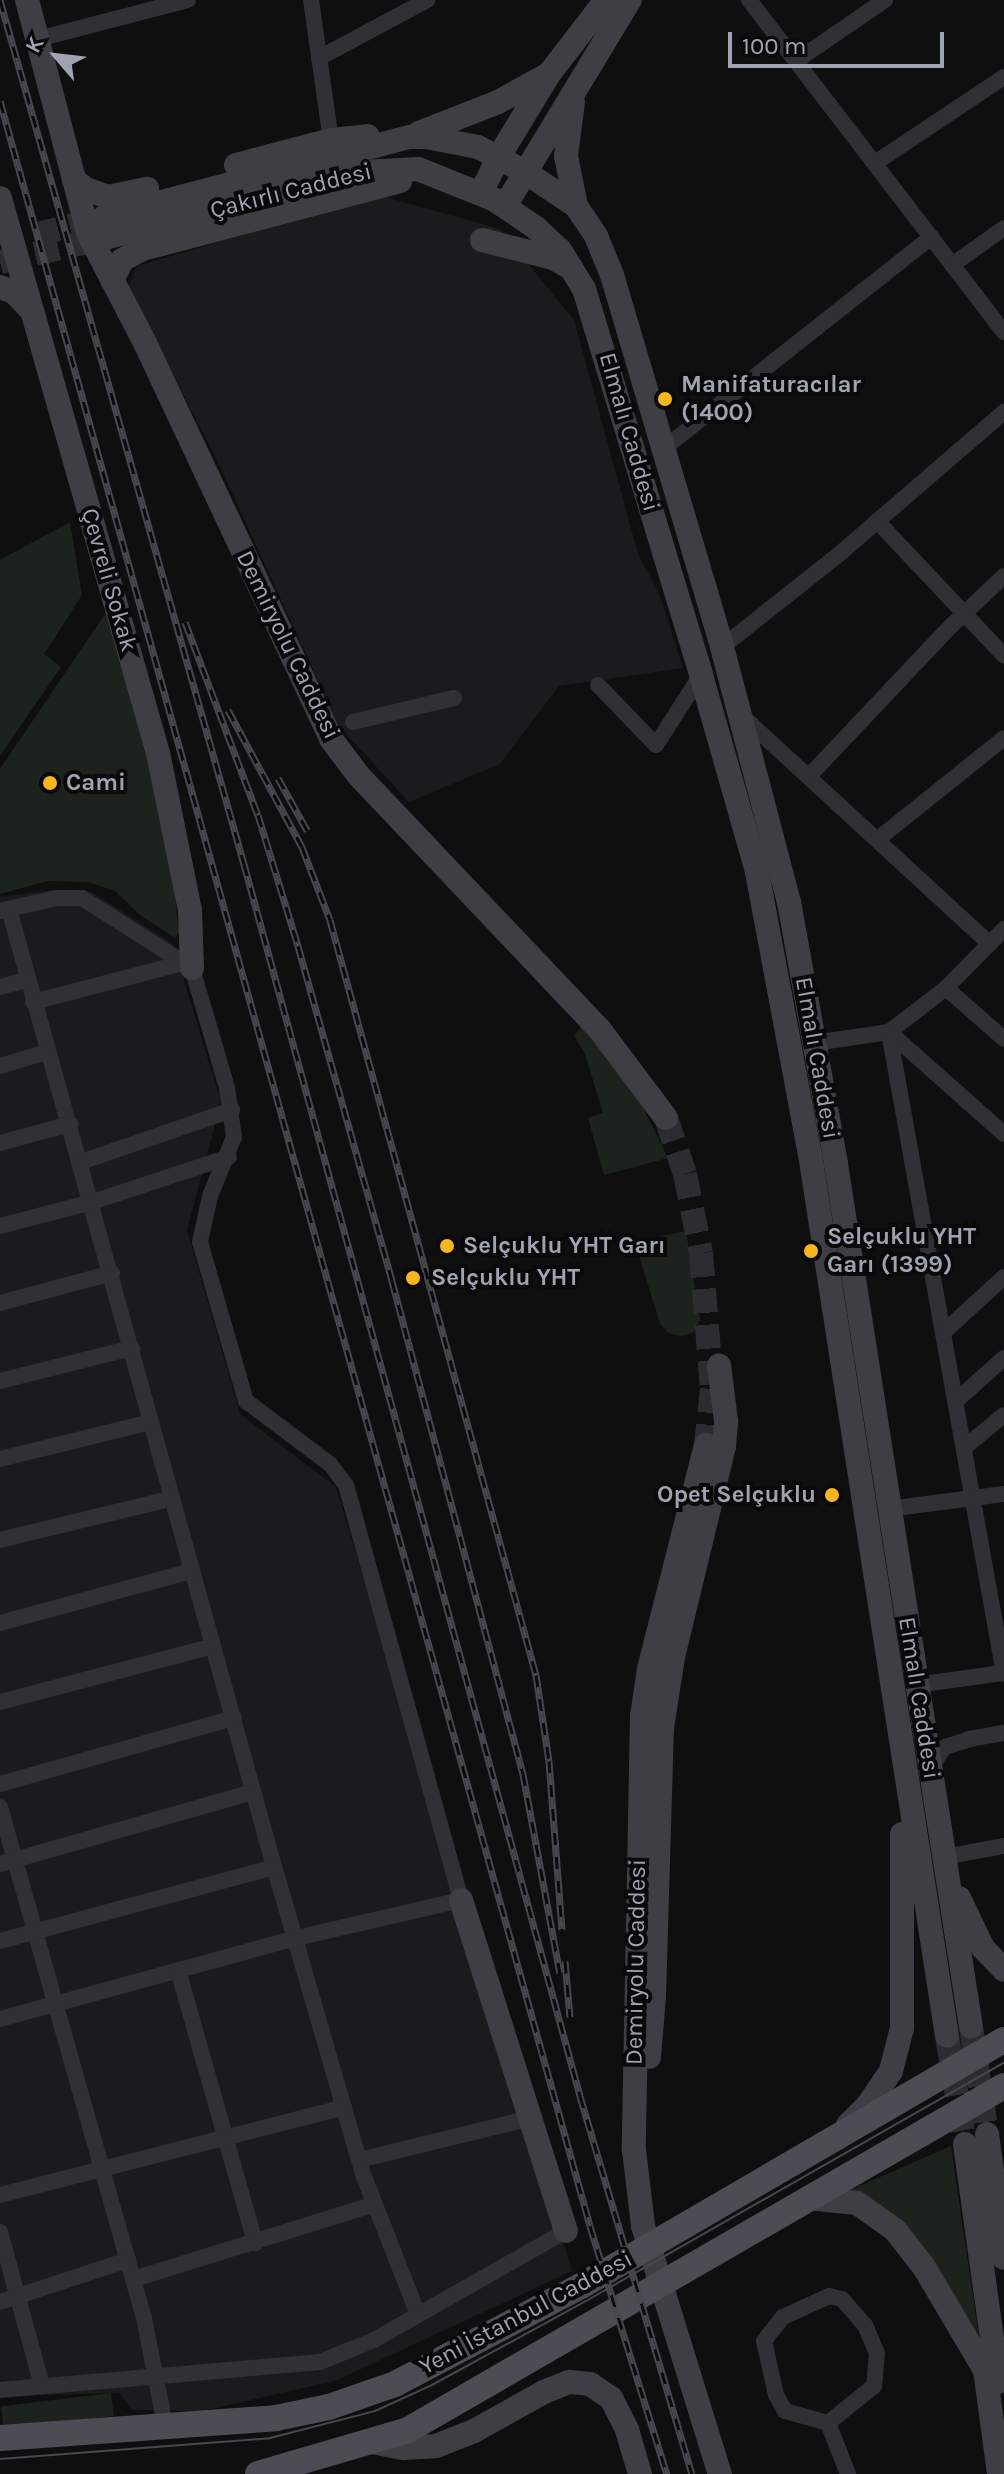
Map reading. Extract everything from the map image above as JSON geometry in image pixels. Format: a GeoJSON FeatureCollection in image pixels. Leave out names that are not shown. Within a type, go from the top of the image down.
{"type":"FeatureCollection","features":[{"type":"Feature","properties":{"kind":"main road","name":"Demiryolu Caddesi"},"geometry":{"type":"LineString","coordinates":[[27,0],[88,233],[145,343],[320,717],[344,759],[600,1030],[666,1118]]}},
{"type":"Feature","properties":{"kind":"main road"},"geometry":{"type":"LineString","coordinates":[[112,280],[122,260],[143,249],[383,184],[421,179],[471,188],[498,158],[549,74],[606,0]]}},
{"type":"Feature","properties":{"kind":"main road"},"geometry":{"type":"LineString","coordinates":[[505,206],[630,0]]}},
{"type":"Feature","properties":{"kind":"main road"},"geometry":{"type":"LineString","coordinates":[[74,180],[96,194],[120,196],[331,140],[383,135],[410,137],[498,102],[549,74]]}},
{"type":"Feature","properties":{"kind":"main road"},"geometry":{"type":"LineString","coordinates":[[576,206],[566,156],[577,83]]}},
{"type":"Feature","properties":{"kind":"main road","name":"Çakırlı Caddesi"},"geometry":{"type":"LineString","coordinates":[[471,188],[418,169],[379,169],[106,227],[410,137],[459,141],[498,158]]}},
{"type":"Feature","properties":{"kind":"main road","name":"Elmalı Caddesi"},"geometry":{"type":"LineString","coordinates":[[498,158],[576,206],[596,236],[612,275],[722,647],[789,902],[971,2027]]}},
{"type":"Feature","properties":{"kind":"main road","name":"Elmalı Caddesi"},"geometry":{"type":"LineString","coordinates":[[471,188],[505,206],[548,238],[574,270],[593,310],[757,872],[812,1167],[902,1763],[947,2036]]}},
{"type":"Feature","properties":{"kind":"main road","name":"Çevreli Sokak"},"geometry":{"type":"LineString","coordinates":[[0,198],[158,753],[190,910],[187,965]]}},
{"type":"Feature","properties":{"kind":"main road"},"geometry":{"type":"LineString","coordinates":[[482,240],[553,258],[574,270]]}},
{"type":"Feature","properties":{"kind":"main road"},"geometry":{"type":"LineString","coordinates":[[0,287],[14,292],[33,313]]}},
{"type":"Feature","properties":{"kind":"main road"},"geometry":{"type":"LineString","coordinates":[[634,2150],[652,2024],[662,1728],[673,1657],[724,1446],[726,1421],[719,1365]]}},
{"type":"Feature","properties":{"kind":"main road","name":"Demiryolu Caddesi"},"geometry":{"type":"LineString","coordinates":[[706,1445],[649,1669],[639,1739],[634,2150],[643,2226],[720,2474]]}},
{"type":"Feature","properties":{"kind":"main road"},"geometry":{"type":"LineString","coordinates":[[834,2139],[868,2105],[891,2071],[902,2028],[902,1763]]}},
{"type":"Feature","properties":{"kind":"main road"},"geometry":{"type":"LineString","coordinates":[[944,1857],[971,1926],[989,1955],[1004,1970]]}},
{"type":"Feature","properties":{"kind":"main road"},"geometry":{"type":"LineString","coordinates":[[461,1900],[566,2231]]}},
{"type":"Feature","properties":{"kind":"main road","name":"Yeni İstanbul Caddesi"},"geometry":{"type":"LineString","coordinates":[[0,2438],[276,2418],[329,2407],[395,2384],[581,2286],[1004,2040]]}},
{"type":"Feature","properties":{"kind":"main road","name":"Yeni İstanbul Caddesi"},"geometry":{"type":"LineString","coordinates":[[258,2474],[408,2430],[1004,2086]]}},
{"type":"Feature","properties":{"kind":"main road"},"geometry":{"type":"LineString","coordinates":[[897,2147],[1004,2102]]}},
{"type":"Feature","properties":{"kind":"main road"},"geometry":{"type":"LineString","coordinates":[[1000,2464],[998,2378],[976,2139],[1004,2258]]}},
{"type":"Feature","properties":{"kind":"main road"},"geometry":{"type":"LineString","coordinates":[[808,2198],[857,2203],[895,2230],[924,2267],[985,2370],[1000,2464]]}},
{"type":"Feature","properties":{"kind":"main road"},"geometry":{"type":"LineString","coordinates":[[372,2442],[403,2448],[436,2446],[474,2431],[544,2392],[569,2382],[590,2384],[611,2398],[627,2430],[640,2474]]}},
{"type":"Feature","properties":{"kind":"street"},"geometry":{"type":"LineString","coordinates":[[311,0],[331,140]]}},
{"type":"Feature","properties":{"kind":"street"},"geometry":{"type":"LineString","coordinates":[[319,58],[427,0]]}},
{"type":"Feature","properties":{"kind":"street"},"geometry":{"type":"LineString","coordinates":[[749,0],[1004,332]]}},
{"type":"Feature","properties":{"kind":"street"},"geometry":{"type":"LineString","coordinates":[[796,61],[885,0]]}},
{"type":"Feature","properties":{"kind":"street"},"geometry":{"type":"LineString","coordinates":[[38,39],[179,1]]}},
{"type":"Feature","properties":{"kind":"street"},"geometry":{"type":"LineString","coordinates":[[875,163],[1004,77]]}},
{"type":"Feature","properties":{"kind":"street"},"geometry":{"type":"LineString","coordinates":[[952,265],[1004,228]]}},
{"type":"Feature","properties":{"kind":"street"},"geometry":{"type":"LineString","coordinates":[[663,449],[931,237]]}},
{"type":"Feature","properties":{"kind":"street"},"geometry":{"type":"LineString","coordinates":[[722,647],[877,521],[1004,412]]}},
{"type":"Feature","properties":{"kind":"street"},"geometry":{"type":"LineString","coordinates":[[877,521],[966,612],[1004,656]]}},
{"type":"Feature","properties":{"kind":"street"},"geometry":{"type":"LineString","coordinates":[[810,775],[1004,576]]}},
{"type":"Feature","properties":{"kind":"street"},"geometry":{"type":"LineString","coordinates":[[598,685],[656,745],[701,675]]}},
{"type":"Feature","properties":{"kind":"street"},"geometry":{"type":"LineString","coordinates":[[353,722],[454,698]]}},
{"type":"Feature","properties":{"kind":"street"},"geometry":{"type":"LineString","coordinates":[[740,714],[810,775],[990,944]]}},
{"type":"Feature","properties":{"kind":"street"},"geometry":{"type":"LineString","coordinates":[[878,839],[1004,738]]}},
{"type":"Feature","properties":{"kind":"street"},"geometry":{"type":"LineString","coordinates":[[0,2019],[296,1938],[461,1900],[346,1485],[330,1464],[246,1401],[200,1242],[210,1196],[229,1157],[234,1137],[232,1110],[187,965],[82,898],[57,898],[5,910],[81,1162],[170,1499],[234,1718],[274,1867],[296,1938],[359,2160],[418,2314]]}},
{"type":"Feature","properties":{"kind":"street"},"geometry":{"type":"LineString","coordinates":[[814,1043],[889,1032],[946,988],[1004,929]]}},
{"type":"Feature","properties":{"kind":"street"},"geometry":{"type":"LineString","coordinates":[[33,1002],[187,965]]}},
{"type":"Feature","properties":{"kind":"street"},"geometry":{"type":"LineString","coordinates":[[0,987],[27,980]]}},
{"type":"Feature","properties":{"kind":"street"},"geometry":{"type":"LineString","coordinates":[[946,988],[1004,1039]]}},
{"type":"Feature","properties":{"kind":"street"},"geometry":{"type":"LineString","coordinates":[[889,1032],[1004,1134]]}},
{"type":"Feature","properties":{"kind":"street"},"geometry":{"type":"LineString","coordinates":[[889,1032],[945,1331],[1003,1673],[916,1685]]}},
{"type":"Feature","properties":{"kind":"street"},"geometry":{"type":"LineString","coordinates":[[0,1066],[46,1052]]}},
{"type":"Feature","properties":{"kind":"street"},"geometry":{"type":"LineString","coordinates":[[81,1162],[232,1110]]}},
{"type":"Feature","properties":{"kind":"street"},"geometry":{"type":"LineString","coordinates":[[0,1143],[70,1124]]}},
{"type":"Feature","properties":{"kind":"street"},"geometry":{"type":"LineString","coordinates":[[0,1226],[92,1202],[229,1157]]}},
{"type":"Feature","properties":{"kind":"street"},"geometry":{"type":"LineString","coordinates":[[0,1303],[112,1273]]}},
{"type":"Feature","properties":{"kind":"street"},"geometry":{"type":"LineString","coordinates":[[945,1331],[1004,1277]]}},
{"type":"Feature","properties":{"kind":"street"},"geometry":{"type":"LineString","coordinates":[[0,1381],[132,1348]]}},
{"type":"Feature","properties":{"kind":"street"},"geometry":{"type":"LineString","coordinates":[[957,1400],[1004,1358]]}},
{"type":"Feature","properties":{"kind":"street"},"geometry":{"type":"LineString","coordinates":[[965,1447],[1004,1415]]}},
{"type":"Feature","properties":{"kind":"street"},"geometry":{"type":"LineString","coordinates":[[0,1459],[151,1422]]}},
{"type":"Feature","properties":{"kind":"street"},"geometry":{"type":"LineString","coordinates":[[888,1509],[1004,1494]]}},
{"type":"Feature","properties":{"kind":"street"},"geometry":{"type":"LineString","coordinates":[[0,1540],[170,1499]]}},
{"type":"Feature","properties":{"kind":"street"},"geometry":{"type":"LineString","coordinates":[[0,1623],[191,1571]]}},
{"type":"Feature","properties":{"kind":"street"},"geometry":{"type":"LineString","coordinates":[[0,1702],[213,1646]]}},
{"type":"Feature","properties":{"kind":"street"},"geometry":{"type":"LineString","coordinates":[[0,1784],[234,1718]]}},
{"type":"Feature","properties":{"kind":"street"},"geometry":{"type":"LineString","coordinates":[[931,1766],[945,1747],[1004,1733]]}},
{"type":"Feature","properties":{"kind":"street"},"geometry":{"type":"LineString","coordinates":[[7,1862],[253,1792]]}},
{"type":"Feature","properties":{"kind":"street"},"geometry":{"type":"LineString","coordinates":[[0,1807],[7,1862],[56,2003],[134,2279],[165,2425]]}},
{"type":"Feature","properties":{"kind":"street"},"geometry":{"type":"LineString","coordinates":[[944,1857],[1004,1846]]}},
{"type":"Feature","properties":{"kind":"street"},"geometry":{"type":"LineString","coordinates":[[0,1941],[274,1867]]}},
{"type":"Feature","properties":{"kind":"street"},"geometry":{"type":"LineString","coordinates":[[178,1970],[255,2243]]}},
{"type":"Feature","properties":{"kind":"street"},"geometry":{"type":"LineString","coordinates":[[0,2195],[103,2166],[344,2107]]}},
{"type":"Feature","properties":{"kind":"street"},"geometry":{"type":"LineString","coordinates":[[359,2160],[531,2118]]}},
{"type":"Feature","properties":{"kind":"street"},"geometry":{"type":"LineString","coordinates":[[134,2279],[375,2204]]}},
{"type":"Feature","properties":{"kind":"street"},"geometry":{"type":"LineString","coordinates":[[0,2390],[320,2362],[374,2340],[566,2231]]}},
{"type":"Feature","properties":{"kind":"street"},"geometry":{"type":"LineString","coordinates":[[0,2232],[42,2386]]}},
{"type":"Feature","properties":{"kind":"street"},"geometry":{"type":"LineString","coordinates":[[0,2302],[128,2260]]}},
{"type":"Feature","properties":{"kind":"street"},"geometry":{"type":"LineString","coordinates":[[829,2296],[842,2299],[865,2325],[877,2353],[874,2386],[828,2423],[785,2411],[776,2395],[764,2341],[783,2317],[829,2296]]}},
{"type":"Feature","properties":{"kind":"street"},"geometry":{"type":"LineString","coordinates":[[828,2423],[848,2474]]}},
{"type":"Feature","properties":{"kind":"shaded area"},"geometry":{"type":"Polygon","coordinates":[[[378,195],[500,229],[574,320],[638,554],[659,593],[683,668],[559,686],[500,764],[409,802],[339,726],[216,458],[128,287],[137,266],[378,195]]]}},
{"type":"Feature","properties":{"kind":"shaded area"},"geometry":{"type":"Polygon","coordinates":[[[70,522],[82,595],[44,654],[61,667],[0,756],[0,560],[70,522]]]}},
{"type":"Feature","properties":{"kind":"shaded area"},"geometry":{"type":"Polygon","coordinates":[[[111,605],[165,812],[179,932],[175,938],[140,915],[115,891],[88,882],[48,881],[0,894],[0,769],[111,605]]]}},
{"type":"Feature","properties":{"kind":"shaded area"},"geometry":{"type":"Polygon","coordinates":[[[55,890],[92,892],[173,944],[221,1102],[187,1230],[240,1414],[336,1487],[572,2271],[335,2381],[202,2411],[132,2410],[119,2393],[0,2396],[0,897],[55,890]]]}},
{"type":"Feature","properties":{"kind":"shaded area"},"geometry":{"type":"Polygon","coordinates":[[[582,1027],[640,1101],[668,1158],[604,1175],[588,1118],[603,1113],[585,1054],[574,1035],[582,1027]]]}},
{"type":"Feature","properties":{"kind":"shaded area"},"geometry":{"type":"Polygon","coordinates":[[[686,1231],[700,1320],[694,1332],[682,1336],[668,1333],[660,1324],[635,1242],[686,1231]]]}},
{"type":"Feature","properties":{"kind":"shaded area"},"geometry":{"type":"Polygon","coordinates":[[[951,2146],[980,2345],[883,2208],[850,2190],[951,2146]]]}},
{"type":"Feature","properties":{"kind":"shaded area"},"geometry":{"type":"Polygon","coordinates":[[[111,2393],[114,2416],[4,2429],[1,2407],[111,2393]]]}},
{"type":"Feature","properties":{"kind":"tunnel"},"geometry":{"type":"LineString","coordinates":[[0,244],[104,217]]}},
{"type":"Feature","properties":{"kind":"tunnel"},"geometry":{"type":"LineString","coordinates":[[0,262],[108,237]]}},
{"type":"Feature","properties":{"kind":"tunnel"},"geometry":{"type":"LineString","coordinates":[[666,1118],[685,1174],[701,1253],[712,1389],[706,1445]]}},
{"type":"Feature","properties":{"kind":"tunnel"},"geometry":{"type":"LineString","coordinates":[[971,2027],[987,2134]]}},
{"type":"Feature","properties":{"kind":"tunnel"},"geometry":{"type":"LineString","coordinates":[[947,2036],[965,2144]]}},
{"type":"Feature","properties":{"kind":"tram line"},"geometry":{"type":"LineString","coordinates":[[0,2459],[270,2438],[375,2411],[432,2385],[586,2301],[1004,2063]]}},
{"type":"Feature","properties":{"kind":"railway"},"geometry":{"type":"LineString","coordinates":[[0,0],[244,864],[580,2096],[692,2474]]}},
{"type":"Feature","properties":{"kind":"railway"},"geometry":{"type":"LineString","coordinates":[[0,101],[590,2226],[667,2474]]}},
{"type":"Feature","properties":{"kind":"railway"},"geometry":{"type":"LineString","coordinates":[[185,622],[258,815],[392,1281],[523,1774],[560,1973]]}},
{"type":"Feature","properties":{"kind":"railway"},"geometry":{"type":"LineString","coordinates":[[228,710],[302,847],[330,920],[536,1675],[549,1761],[562,1929]]}},
{"type":"Feature","properties":{"kind":"railway"},"geometry":{"type":"LineString","coordinates":[[278,778],[307,830]]}},
{"type":"Feature","properties":{"kind":"railway"},"geometry":{"type":"LineString","coordinates":[[565,1961],[570,2017]]}},
{"type":"Feature","properties":{"kind":"place","name":"Manifaturacılar (1400)"},"geometry":{"type":"Point","coordinates":[665,399]}},
{"type":"Feature","properties":{"kind":"place","name":"Cami"},"geometry":{"type":"Point","coordinates":[50,783]}},
{"type":"Feature","properties":{"kind":"place","name":"Selçuklu YHT Garı"},"geometry":{"type":"Point","coordinates":[447,1246]}},
{"type":"Feature","properties":{"kind":"place","name":"Selçuklu YHT Garı (1399)"},"geometry":{"type":"Point","coordinates":[811,1251]}},
{"type":"Feature","properties":{"kind":"place","name":"Selçuklu YHT"},"geometry":{"type":"Point","coordinates":[413,1278]}},
{"type":"Feature","properties":{"kind":"place","name":"Opet Selçuklu"},"geometry":{"type":"Point","coordinates":[832,1495]}}]}
